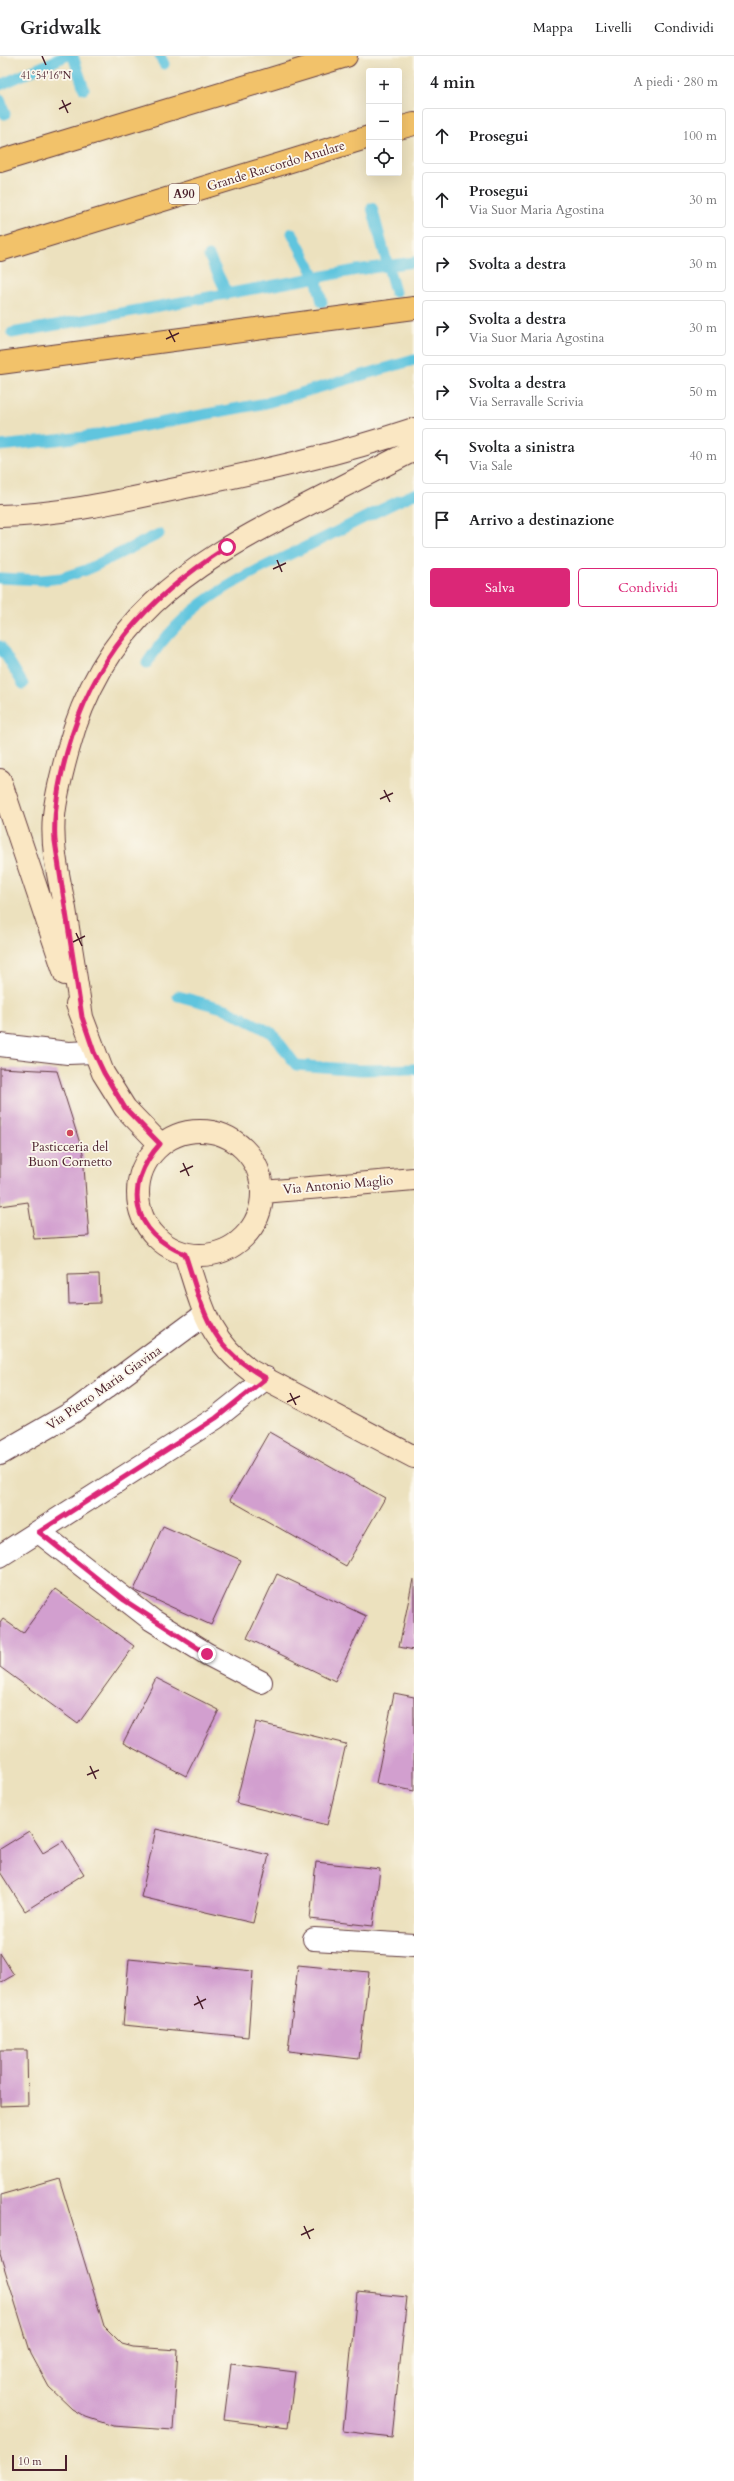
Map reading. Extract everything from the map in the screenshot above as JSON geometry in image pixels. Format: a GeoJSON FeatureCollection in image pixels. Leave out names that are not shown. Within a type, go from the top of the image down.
{"type":"FeatureCollection","features":[{"type":"Feature","properties":{"kind":"highway"},"geometry":{"type":"LineString","coordinates":[[0,161],[346,56]]}},
{"type":"Feature","properties":{"kind":"highway"},"geometry":{"type":"LineString","coordinates":[[402,127],[414,124]]}},
{"type":"Feature","properties":{"kind":"highway","name":"Grande Raccordo Anulare"},"geometry":{"type":"LineString","coordinates":[[0,250],[366,138]]}},
{"type":"Feature","properties":{"kind":"highway"},"geometry":{"type":"LineString","coordinates":[[0,363],[414,308]]}},
{"type":"Feature","properties":{"kind":"street"},"geometry":{"type":"LineString","coordinates":[[0,516],[28,516],[89,508],[284,466],[341,452],[414,429]]}},
{"type":"Feature","properties":{"kind":"street"},"geometry":{"type":"LineString","coordinates":[[82,1017],[57,864],[54,817],[59,785],[75,723],[96,676],[133,623],[159,597],[198,566],[260,528],[414,450]]}},
{"type":"Feature","properties":{"kind":"street"},"geometry":{"type":"LineString","coordinates":[[0,780],[43,913],[94,1052],[104,1073],[125,1108],[160,1144]]}},
{"type":"Feature","properties":{"kind":"street"},"geometry":{"type":"LineString","coordinates":[[0,1045],[68,1053],[94,1052]]}},
{"type":"Feature","properties":{"kind":"street"},"geometry":{"type":"LineString","coordinates":[[200,1130],[221,1134],[240,1145],[254,1161],[263,1192],[262,1205],[255,1222],[243,1239],[219,1252],[206,1256],[185,1254],[166,1247],[152,1234],[141,1216],[137,1197],[139,1177],[147,1159],[160,1144],[179,1134],[200,1130]]}},
{"type":"Feature","properties":{"kind":"street","name":"Via Antonio Maglio"},"geometry":{"type":"LineString","coordinates":[[263,1192],[414,1179]]}},
{"type":"Feature","properties":{"kind":"street"},"geometry":{"type":"LineString","coordinates":[[185,1254],[204,1315],[227,1351],[246,1366],[266,1378],[414,1457]]}},
{"type":"Feature","properties":{"kind":"street","name":"Via Pietro Maria Giavina"},"geometry":{"type":"LineString","coordinates":[[0,1454],[73,1412],[204,1315]]}},
{"type":"Feature","properties":{"kind":"street"},"geometry":{"type":"LineString","coordinates":[[0,1556],[216,1418],[266,1378]]}},
{"type":"Feature","properties":{"kind":"street"},"geometry":{"type":"LineString","coordinates":[[39,1532],[152,1620],[207,1654],[261,1682]]}},
{"type":"Feature","properties":{"kind":"street"},"geometry":{"type":"LineString","coordinates":[[314,1939],[414,1945]]}},
{"type":"Feature","properties":{"kind":"building"},"geometry":{"type":"Polygon","coordinates":[[[0,1068],[57,1071],[83,1153],[89,1236],[34,1239],[28,1202],[0,1206],[0,1068]]]}},
{"type":"Feature","properties":{"kind":"building"},"geometry":{"type":"Polygon","coordinates":[[[99,1274],[100,1303],[69,1304],[68,1275],[99,1274]]]}},
{"type":"Feature","properties":{"kind":"building"},"geometry":{"type":"Polygon","coordinates":[[[269,1432],[385,1498],[346,1566],[230,1500],[269,1432]]]}},
{"type":"Feature","properties":{"kind":"building"},"geometry":{"type":"Polygon","coordinates":[[[163,1526],[241,1560],[211,1625],[134,1590],[163,1526]]]}},
{"type":"Feature","properties":{"kind":"building"},"geometry":{"type":"Polygon","coordinates":[[[277,1574],[366,1616],[335,1681],[247,1638],[277,1574]]]}},
{"type":"Feature","properties":{"kind":"building"},"geometry":{"type":"Polygon","coordinates":[[[414,1579],[414,1650],[399,1647],[414,1579]]]}},
{"type":"Feature","properties":{"kind":"building"},"geometry":{"type":"Polygon","coordinates":[[[55,1589],[134,1646],[78,1724],[0,1667],[0,1623],[3,1619],[23,1633],[55,1589]]]}},
{"type":"Feature","properties":{"kind":"building"},"geometry":{"type":"Polygon","coordinates":[[[156,1678],[219,1710],[186,1776],[123,1743],[156,1678]]]}},
{"type":"Feature","properties":{"kind":"building"},"geometry":{"type":"Polygon","coordinates":[[[394,1693],[414,1697],[414,1791],[376,1783],[394,1693]]]}},
{"type":"Feature","properties":{"kind":"building"},"geometry":{"type":"Polygon","coordinates":[[[256,1722],[346,1744],[327,1825],[236,1803],[256,1722]]]}},
{"type":"Feature","properties":{"kind":"building"},"geometry":{"type":"Polygon","coordinates":[[[156,1829],[269,1855],[253,1923],[141,1897],[156,1829]]]}},
{"type":"Feature","properties":{"kind":"building"},"geometry":{"type":"Polygon","coordinates":[[[29,1831],[43,1853],[63,1841],[84,1874],[25,1911],[0,1872],[0,1849],[29,1831]]]}},
{"type":"Feature","properties":{"kind":"building"},"geometry":{"type":"Polygon","coordinates":[[[316,1862],[380,1869],[373,1926],[310,1919],[316,1862]]]}},
{"type":"Feature","properties":{"kind":"building"},"geometry":{"type":"Polygon","coordinates":[[[0,1953],[14,1975],[0,1983],[0,1953]]]}},
{"type":"Feature","properties":{"kind":"building"},"geometry":{"type":"Polygon","coordinates":[[[129,1959],[253,1971],[248,2037],[123,2025],[129,1959]]]}},
{"type":"Feature","properties":{"kind":"building"},"geometry":{"type":"Polygon","coordinates":[[[298,1965],[369,1972],[359,2059],[288,2051],[298,1965]]]}},
{"type":"Feature","properties":{"kind":"building"},"geometry":{"type":"Polygon","coordinates":[[[0,2050],[27,2050],[28,2105],[0,2106],[0,2050]]]}},
{"type":"Feature","properties":{"kind":"building"},"geometry":{"type":"Polygon","coordinates":[[[59,2178],[104,2326],[122,2344],[133,2347],[178,2350],[173,2430],[113,2426],[86,2417],[72,2409],[49,2387],[31,2354],[0,2254],[0,2195],[59,2178]]]}},
{"type":"Feature","properties":{"kind":"building"},"geometry":{"type":"Polygon","coordinates":[[[357,2292],[407,2297],[392,2437],[343,2431],[357,2292]]]}},
{"type":"Feature","properties":{"kind":"building"},"geometry":{"type":"Polygon","coordinates":[[[231,2364],[295,2372],[288,2428],[224,2420],[231,2364]]]}},
{"type":"Feature","properties":{"kind":"waterway"},"geometry":{"type":"LineString","coordinates":[[0,85],[66,56]]}},
{"type":"Feature","properties":{"kind":"waterway"},"geometry":{"type":"LineString","coordinates":[[73,56],[84,89]]}},
{"type":"Feature","properties":{"kind":"waterway"},"geometry":{"type":"LineString","coordinates":[[160,56],[164,64]]}},
{"type":"Feature","properties":{"kind":"waterway"},"geometry":{"type":"LineString","coordinates":[[0,99],[5,114]]}},
{"type":"Feature","properties":{"kind":"waterway"},"geometry":{"type":"LineString","coordinates":[[372,208],[395,292]]}},
{"type":"Feature","properties":{"kind":"waterway"},"geometry":{"type":"LineString","coordinates":[[292,233],[316,278],[322,302]]}},
{"type":"Feature","properties":{"kind":"waterway"},"geometry":{"type":"LineString","coordinates":[[209,256],[227,293]]}},
{"type":"Feature","properties":{"kind":"waterway"},"geometry":{"type":"LineString","coordinates":[[12,333],[357,270],[414,262]]}},
{"type":"Feature","properties":{"kind":"waterway"},"geometry":{"type":"LineString","coordinates":[[0,446],[84,437],[266,403],[414,360]]}},
{"type":"Feature","properties":{"kind":"waterway"},"geometry":{"type":"LineString","coordinates":[[147,663],[164,640],[183,620],[203,603],[225,588],[272,563],[414,494]]}},
{"type":"Feature","properties":{"kind":"waterway"},"geometry":{"type":"LineString","coordinates":[[0,578],[42,580],[61,578],[86,570],[159,534]]}},
{"type":"Feature","properties":{"kind":"waterway"},"geometry":{"type":"LineString","coordinates":[[0,646],[23,684]]}},
{"type":"Feature","properties":{"kind":"waterway"},"geometry":{"type":"LineString","coordinates":[[178,996],[226,1009],[272,1033],[296,1065],[360,1070],[414,1069]]}},
{"type":"Feature","properties":{"kind":"place","name":"Pasticceria del Buon Cornetto"},"geometry":{"type":"Point","coordinates":[70,1133]}},
{"type":"Feature","properties":{"kind":"route"},"geometry":{"type":"LineString","coordinates":[[207,1654],[152,1620],[124,1600],[39,1532],[228,1410],[249,1394],[266,1378],[251,1371],[231,1355],[223,1346],[204,1315],[185,1254],[166,1247],[152,1234],[141,1216],[137,1197],[139,1177],[147,1159],[160,1144],[125,1108],[104,1073],[94,1052],[82,1017],[57,864],[55,841],[54,817],[59,785],[75,723],[96,676],[107,657],[133,623],[149,607],[198,566],[227,547]]}}]}
